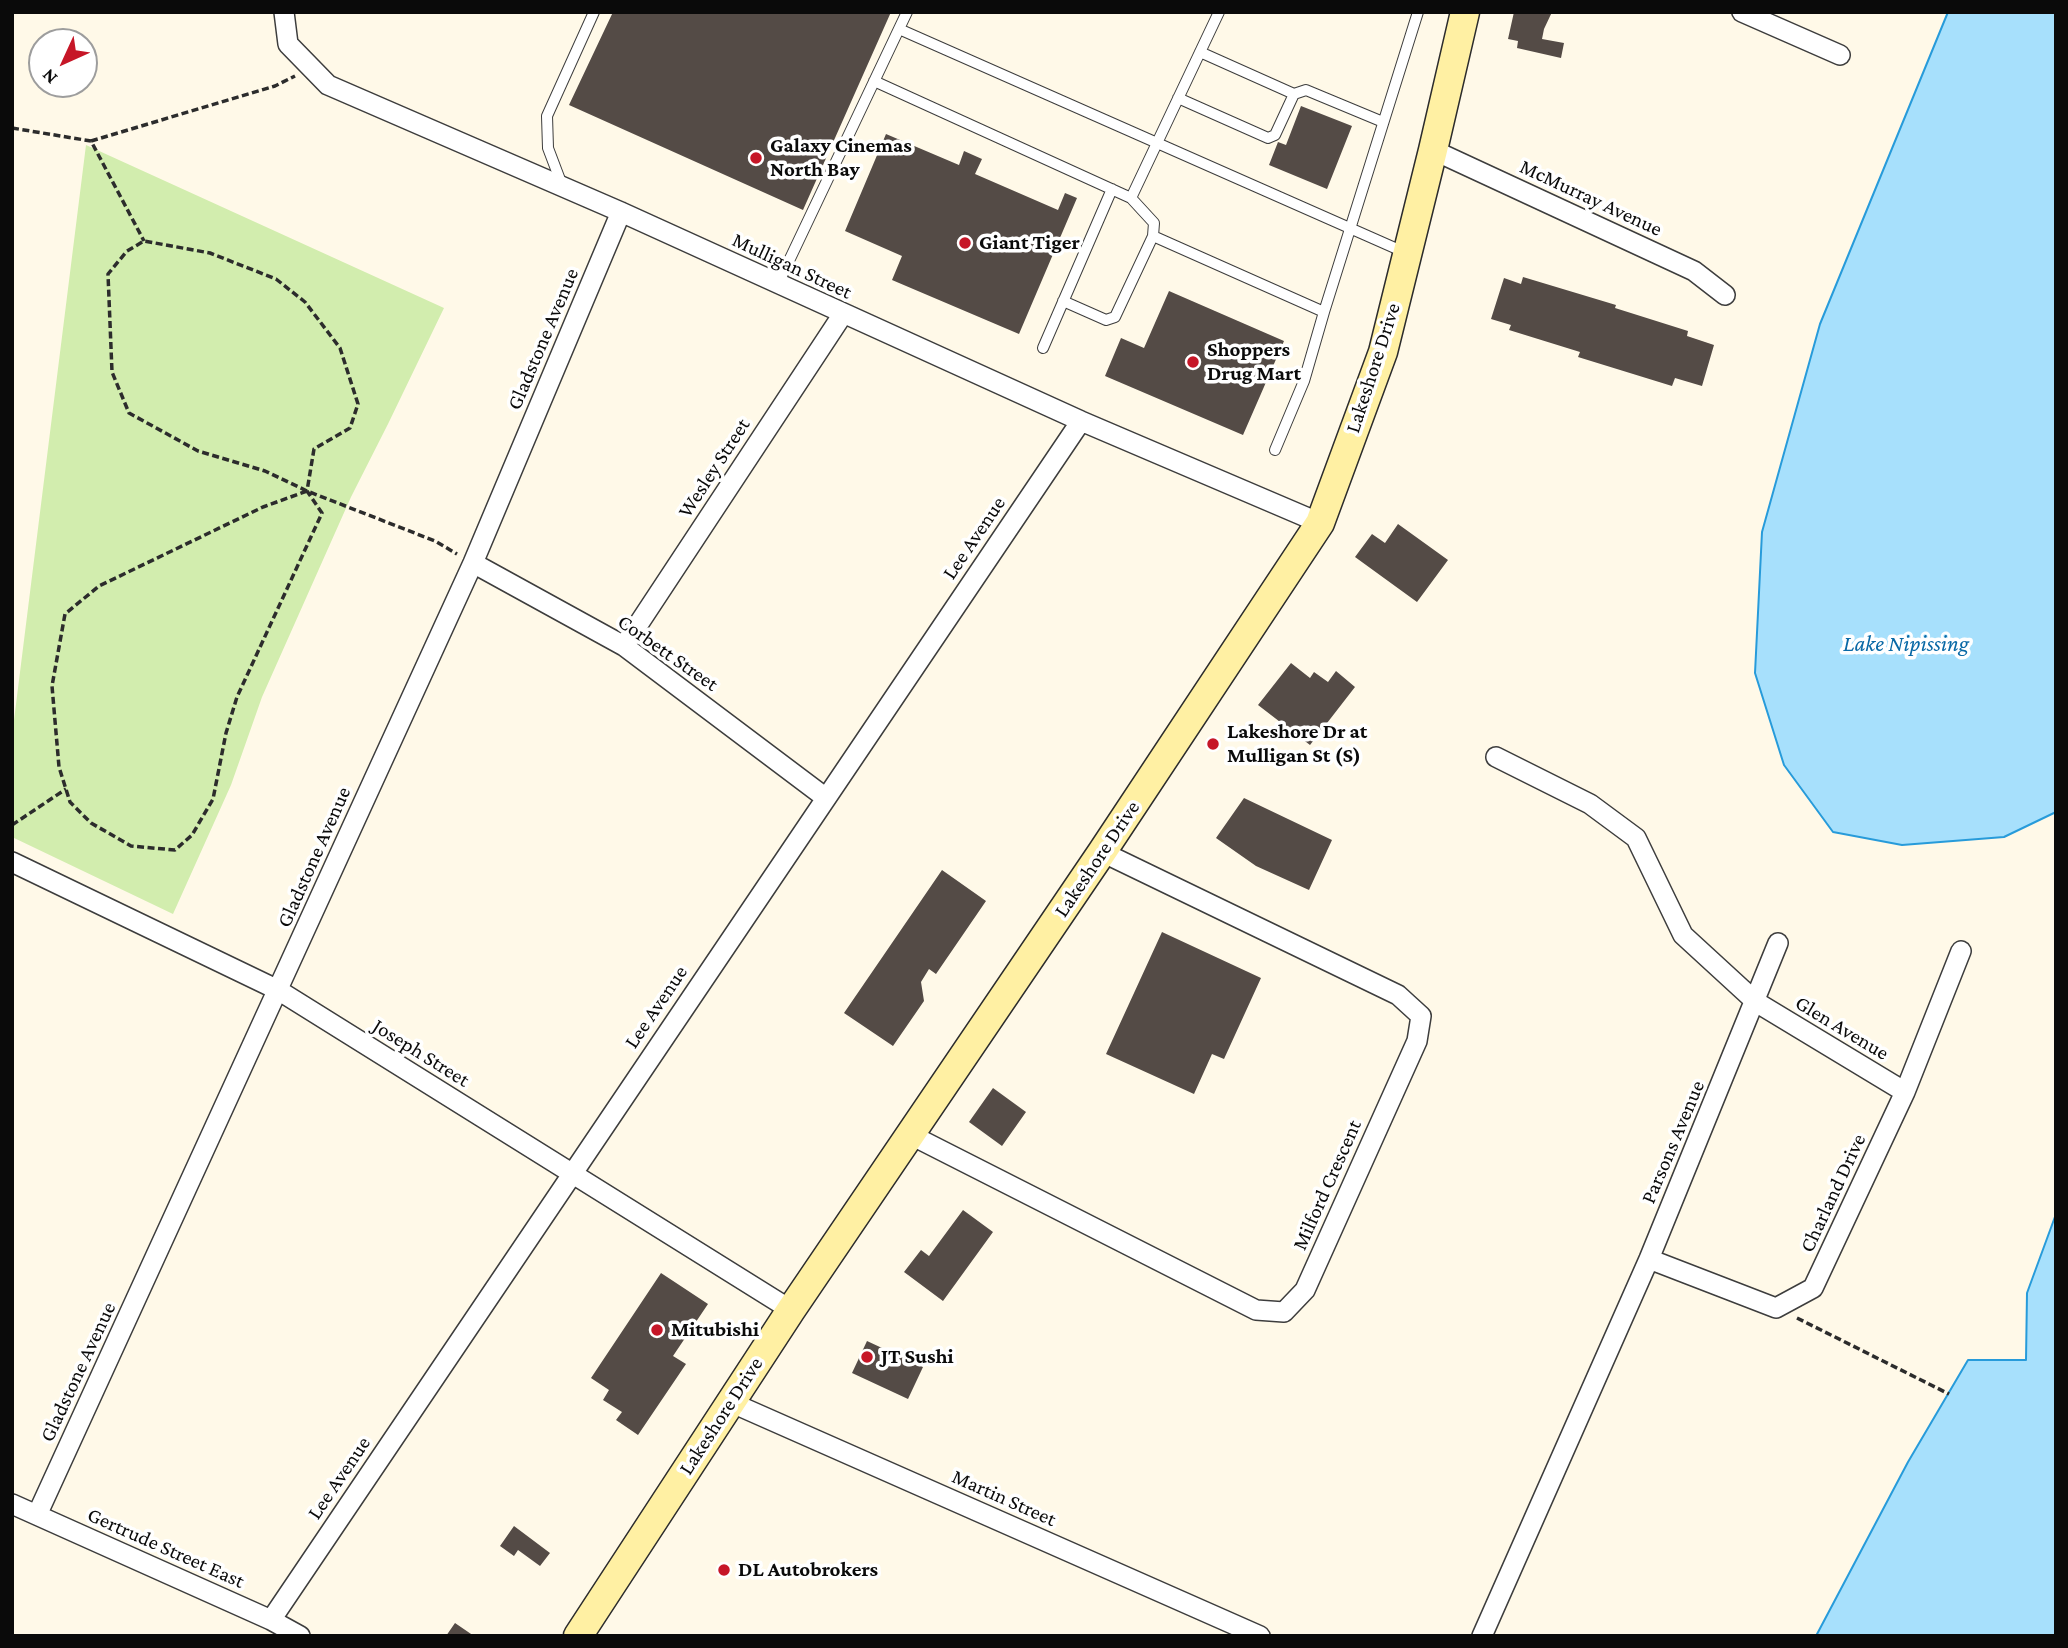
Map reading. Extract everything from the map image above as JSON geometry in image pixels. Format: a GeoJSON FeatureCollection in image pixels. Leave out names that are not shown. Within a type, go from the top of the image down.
{"type":"FeatureCollection","features":[{"type":"Feature","properties":{"kind":"main road","name":"Lakeshore Drive"},"geometry":{"type":"LineString","coordinates":[[578,1636],[791,1310],[1102,852],[1320,523],[1383,352],[1465,12]]}},
{"type":"Feature","properties":{"kind":"street","name":"Mulligan Street"},"geometry":{"type":"LineString","coordinates":[[284,12],[288,44],[328,85],[621,212],[1081,421],[1320,523]]}},
{"type":"Feature","properties":{"kind":"street"},"geometry":{"type":"LineString","coordinates":[[1751,14],[1840,55]]}},
{"type":"Feature","properties":{"kind":"street","name":"McMurray Avenue"},"geometry":{"type":"LineString","coordinates":[[1433,150],[1694,271],[1725,295]]}},
{"type":"Feature","properties":{"kind":"street","name":"Gladstone Avenue"},"geometry":{"type":"LineString","coordinates":[[37,1515],[472,563],[621,212]]}},
{"type":"Feature","properties":{"kind":"street","name":"Wesley Street"},"geometry":{"type":"LineString","coordinates":[[624,646],[843,314]]}},
{"type":"Feature","properties":{"kind":"street","name":"Lee Avenue"},"geometry":{"type":"LineString","coordinates":[[271,1620],[1081,421]]}},
{"type":"Feature","properties":{"kind":"street","name":"Corbett Street"},"geometry":{"type":"LineString","coordinates":[[472,563],[624,646],[826,798]]}},
{"type":"Feature","properties":{"kind":"street"},"geometry":{"type":"LineString","coordinates":[[1496,757],[1590,804],[1636,838],[1683,935],[1756,1002]]}},
{"type":"Feature","properties":{"kind":"street","name":"Milford Crescent"},"geometry":{"type":"LineString","coordinates":[[909,1134],[1256,1310],[1284,1312],[1305,1290],[1417,1041],[1421,1016],[1398,995],[1102,852]]}},
{"type":"Feature","properties":{"kind":"street","name":"Joseph Street"},"geometry":{"type":"LineString","coordinates":[[12,862],[278,990],[791,1310]]}},
{"type":"Feature","properties":{"kind":"street","name":"Parsons Avenue"},"geometry":{"type":"LineString","coordinates":[[1482,1636],[1649,1259],[1779,943]]}},
{"type":"Feature","properties":{"kind":"street","name":"Charland Drive"},"geometry":{"type":"LineString","coordinates":[[1776,1308],[1813,1288],[1905,1092],[1961,951]]}},
{"type":"Feature","properties":{"kind":"street","name":"Glen Avenue"},"geometry":{"type":"LineString","coordinates":[[1756,1002],[1905,1092]]}},
{"type":"Feature","properties":{"kind":"street"},"geometry":{"type":"LineString","coordinates":[[1649,1259],[1776,1308]]}},
{"type":"Feature","properties":{"kind":"street","name":"Martin Street"},"geometry":{"type":"LineString","coordinates":[[730,1402],[1260,1636]]}},
{"type":"Feature","properties":{"kind":"street","name":"Gertrude Street East"},"geometry":{"type":"LineString","coordinates":[[12,1504],[271,1620],[300,1636]]}},
{"type":"Feature","properties":{"kind":"lane"},"geometry":{"type":"LineString","coordinates":[[563,187],[548,148],[547,116],[594,12]]}},
{"type":"Feature","properties":{"kind":"lane"},"geometry":{"type":"LineString","coordinates":[[778,285],[907,12]]}},
{"type":"Feature","properties":{"kind":"lane"},"geometry":{"type":"LineString","coordinates":[[1131,198],[1219,12]]}},
{"type":"Feature","properties":{"kind":"lane"},"geometry":{"type":"LineString","coordinates":[[1275,450],[1304,381],[1349,228],[1418,12]]}},
{"type":"Feature","properties":{"kind":"lane"},"geometry":{"type":"LineString","coordinates":[[900,29],[1407,254]]}},
{"type":"Feature","properties":{"kind":"lane"},"geometry":{"type":"LineString","coordinates":[[1200,52],[1294,94],[1306,90],[1383,122]]}},
{"type":"Feature","properties":{"kind":"lane"},"geometry":{"type":"LineString","coordinates":[[874,81],[1131,198],[1154,223],[1153,236],[1115,317],[1106,320],[1063,301]]}},
{"type":"Feature","properties":{"kind":"lane"},"geometry":{"type":"LineString","coordinates":[[1178,97],[1268,138],[1275,135],[1294,94]]}},
{"type":"Feature","properties":{"kind":"lane"},"geometry":{"type":"LineString","coordinates":[[1043,348],[1112,189]]}},
{"type":"Feature","properties":{"kind":"lane"},"geometry":{"type":"LineString","coordinates":[[1153,236],[1324,312]]}},
{"type":"Feature","properties":{"kind":"path"},"geometry":{"type":"LineString","coordinates":[[12,128],[91,141],[275,86],[311,68]]}},
{"type":"Feature","properties":{"kind":"path"},"geometry":{"type":"LineString","coordinates":[[91,141],[144,240]]}},
{"type":"Feature","properties":{"kind":"path"},"geometry":{"type":"LineString","coordinates":[[307,491],[263,507],[99,586],[65,614],[52,685],[59,767],[70,802],[90,823],[131,846],[175,850],[192,835],[213,799],[226,733],[237,697],[322,513],[307,491],[314,449],[350,428],[358,404],[340,348],[305,302],[276,279],[210,253],[144,240],[127,251],[108,274],[112,372],[130,413],[198,451],[265,471],[307,491],[435,541],[472,563]]}},
{"type":"Feature","properties":{"kind":"path"},"geometry":{"type":"LineString","coordinates":[[12,825],[66,789]]}},
{"type":"Feature","properties":{"kind":"path"},"geometry":{"type":"LineString","coordinates":[[1776,1308],[1949,1394]]}},
{"type":"Feature","properties":{"kind":"green space"},"geometry":{"type":"Polygon","coordinates":[[[86,145],[444,308],[351,497],[262,697],[231,785],[173,914],[12,837],[12,736],[86,145]]]}},
{"type":"Feature","properties":{"kind":"water","name":"Lake Nipissing"},"geometry":{"type":"Polygon","coordinates":[[[1948,12],[2056,12],[2056,812],[2004,837],[1902,845],[1833,832],[1784,765],[1755,673],[1762,532],[1820,324],[1948,12]]]}},
{"type":"Feature","properties":{"kind":"water"},"geometry":{"type":"Polygon","coordinates":[[[2056,1214],[2056,1636],[1816,1636],[1908,1462],[1968,1360],[2026,1360],[2027,1293],[2056,1214]]]}},
{"type":"Feature","properties":{"kind":"building","name":"Galaxy Cinemas North Bay"},"geometry":{"type":"Polygon","coordinates":[[[613,12],[891,12],[803,210],[569,105],[613,12]]]}},
{"type":"Feature","properties":{"kind":"building"},"geometry":{"type":"Polygon","coordinates":[[[1514,12],[1552,12],[1542,39],[1564,43],[1561,58],[1517,48],[1518,41],[1508,39],[1514,12]]]}},
{"type":"Feature","properties":{"kind":"building"},"geometry":{"type":"Polygon","coordinates":[[[1301,106],[1352,126],[1327,189],[1269,165],[1278,142],[1286,145],[1301,106]]]}},
{"type":"Feature","properties":{"kind":"building","name":"Giant Tiger"},"geometry":{"type":"Polygon","coordinates":[[[886,134],[959,165],[964,151],[982,159],[975,174],[1058,210],[1065,193],[1077,198],[1019,334],[892,280],[902,256],[845,231],[886,134]]]}},
{"type":"Feature","properties":{"kind":"building"},"geometry":{"type":"Polygon","coordinates":[[[1523,277],[1616,305],[1615,308],[1688,331],[1687,336],[1714,345],[1702,386],[1675,378],[1672,386],[1578,357],[1580,352],[1509,330],[1511,325],[1491,319],[1504,278],[1521,284],[1523,277]]]}},
{"type":"Feature","properties":{"kind":"building","name":"Shoppers Drug Mart"},"geometry":{"type":"Polygon","coordinates":[[[1169,291],[1284,341],[1243,435],[1105,376],[1121,338],[1144,348],[1169,291]]]}},
{"type":"Feature","properties":{"kind":"building"},"geometry":{"type":"Polygon","coordinates":[[[1398,524],[1448,560],[1417,602],[1355,557],[1372,534],[1385,543],[1398,524]]]}},
{"type":"Feature","properties":{"kind":"building"},"geometry":{"type":"Polygon","coordinates":[[[1291,663],[1310,678],[1314,672],[1328,682],[1336,671],[1355,687],[1310,745],[1258,705],[1291,663]]]}},
{"type":"Feature","properties":{"kind":"building"},"geometry":{"type":"Polygon","coordinates":[[[1244,798],[1332,840],[1309,890],[1256,866],[1216,838],[1244,798]]]}},
{"type":"Feature","properties":{"kind":"building"},"geometry":{"type":"Polygon","coordinates":[[[942,870],[986,901],[936,974],[929,969],[921,982],[924,1001],[893,1046],[844,1013],[942,870]]]}},
{"type":"Feature","properties":{"kind":"building"},"geometry":{"type":"Polygon","coordinates":[[[1162,932],[1261,978],[1224,1059],[1212,1054],[1194,1094],[1106,1054],[1162,932]]]}},
{"type":"Feature","properties":{"kind":"building"},"geometry":{"type":"Polygon","coordinates":[[[993,1088],[1026,1112],[1002,1146],[969,1122],[993,1088]]]}},
{"type":"Feature","properties":{"kind":"building"},"geometry":{"type":"Polygon","coordinates":[[[963,1210],[993,1232],[943,1301],[904,1272],[921,1250],[929,1256],[963,1210]]]}},
{"type":"Feature","properties":{"kind":"building","name":"Mitubishi"},"geometry":{"type":"Polygon","coordinates":[[[661,1273],[708,1304],[673,1356],[686,1364],[638,1435],[616,1420],[622,1412],[603,1400],[609,1390],[591,1378],[661,1273]]]}},
{"type":"Feature","properties":{"kind":"building"},"geometry":{"type":"Polygon","coordinates":[[[867,1341],[923,1367],[908,1399],[852,1373],[867,1341]]]}},
{"type":"Feature","properties":{"kind":"building"},"geometry":{"type":"Polygon","coordinates":[[[514,1526],[550,1553],[540,1566],[518,1550],[514,1556],[500,1546],[514,1526]]]}},
{"type":"Feature","properties":{"kind":"building"},"geometry":{"type":"Polygon","coordinates":[[[455,1623],[474,1636],[446,1636],[455,1623]]]}},
{"type":"Feature","properties":{"kind":"place","name":"Galaxy Cinemas North Bay"},"geometry":{"type":"Point","coordinates":[756,158]}},
{"type":"Feature","properties":{"kind":"place","name":"Giant Tiger"},"geometry":{"type":"Point","coordinates":[965,243]}},
{"type":"Feature","properties":{"kind":"place","name":"Shoppers Drug Mart"},"geometry":{"type":"Point","coordinates":[1193,362]}},
{"type":"Feature","properties":{"kind":"place","name":"Lakeshore Dr at Mulligan St (S)"},"geometry":{"type":"Point","coordinates":[1213,744]}},
{"type":"Feature","properties":{"kind":"place","name":"Mitubishi"},"geometry":{"type":"Point","coordinates":[657,1330]}},
{"type":"Feature","properties":{"kind":"place","name":"JT Sushi"},"geometry":{"type":"Point","coordinates":[867,1357]}},
{"type":"Feature","properties":{"kind":"place","name":"DL Autobrokers"},"geometry":{"type":"Point","coordinates":[724,1570]}}]}
